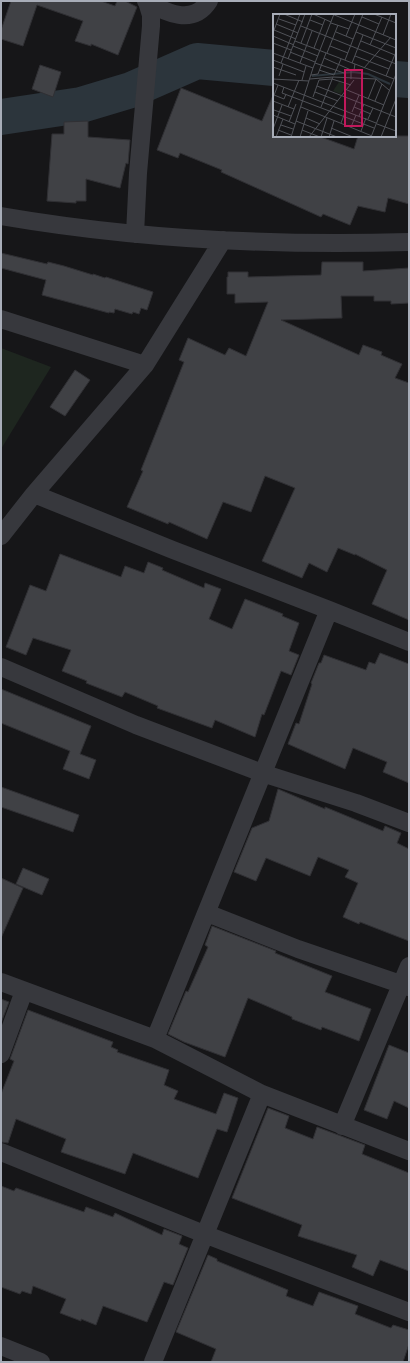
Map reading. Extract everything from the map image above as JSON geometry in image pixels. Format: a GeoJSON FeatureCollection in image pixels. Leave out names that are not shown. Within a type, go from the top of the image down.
{"type":"FeatureCollection","features":[{"type":"Feature","properties":{"kind":"street"},"geometry":{"type":"LineString","coordinates":[[147,1],[182,16],[198,13],[209,1]]}},
{"type":"Feature","properties":{"kind":"street"},"geometry":{"type":"LineString","coordinates":[[135,234],[138,173],[151,26],[151,15],[147,1]]}},
{"type":"Feature","properties":{"kind":"street"},"geometry":{"type":"LineString","coordinates":[[1,216],[54,225],[135,234],[223,240],[342,244],[409,242]]}},
{"type":"Feature","properties":{"kind":"street"},"geometry":{"type":"LineString","coordinates":[[1,536],[34,494],[145,365],[223,240]]}},
{"type":"Feature","properties":{"kind":"street"},"geometry":{"type":"LineString","coordinates":[[1,319],[145,365]]}},
{"type":"Feature","properties":{"kind":"street"},"geometry":{"type":"LineString","coordinates":[[34,494],[409,642]]}},
{"type":"Feature","properties":{"kind":"street"},"geometry":{"type":"LineString","coordinates":[[155,1039],[329,610]]}},
{"type":"Feature","properties":{"kind":"street"},"geometry":{"type":"LineString","coordinates":[[1,667],[136,725],[262,773],[356,803],[409,823]]}},
{"type":"Feature","properties":{"kind":"street"},"geometry":{"type":"LineString","coordinates":[[207,913],[298,949],[405,985]]}},
{"type":"Feature","properties":{"kind":"street"},"geometry":{"type":"LineString","coordinates":[[342,1126],[405,985],[409,966]]}},
{"type":"Feature","properties":{"kind":"street"},"geometry":{"type":"LineString","coordinates":[[1,982],[155,1039],[262,1094],[409,1151]]}},
{"type":"Feature","properties":{"kind":"street"},"geometry":{"type":"LineString","coordinates":[[1,1054],[24,991]]}},
{"type":"Feature","properties":{"kind":"street"},"geometry":{"type":"LineString","coordinates":[[153,1362],[262,1094]]}},
{"type":"Feature","properties":{"kind":"street"},"geometry":{"type":"LineString","coordinates":[[1,1152],[204,1234],[409,1312]]}},
{"type":"Feature","properties":{"kind":"street"},"geometry":{"type":"LineString","coordinates":[[1,1346],[41,1362]]}},
{"type":"Feature","properties":{"kind":"shaded area"},"geometry":{"type":"Polygon","coordinates":[[[1,348],[51,367],[1,449],[1,348]]]}},
{"type":"Feature","properties":{"kind":"building"},"geometry":{"type":"Polygon","coordinates":[[[11,1],[101,1],[115,6],[117,1],[125,1],[137,7],[118,55],[91,44],[91,46],[75,41],[83,21],[37,5],[23,46],[1,39],[1,30],[11,1]]]}},
{"type":"Feature","properties":{"kind":"building"},"geometry":{"type":"Polygon","coordinates":[[[40,65],[61,72],[53,97],[32,89],[40,65]]]}},
{"type":"Feature","properties":{"kind":"building"},"geometry":{"type":"Polygon","coordinates":[[[181,88],[262,121],[273,95],[273,137],[321,137],[354,149],[358,137],[409,136],[409,204],[388,198],[385,212],[358,206],[350,225],[323,214],[321,217],[221,172],[222,170],[180,153],[178,158],[157,150],[181,88]]]}},
{"type":"Feature","properties":{"kind":"building"},"geometry":{"type":"Polygon","coordinates":[[[88,121],[88,137],[130,140],[128,164],[126,163],[120,188],[86,179],[86,201],[76,201],[76,203],[47,201],[52,134],[64,134],[64,122],[88,121]]]}},
{"type":"Feature","properties":{"kind":"building"},"geometry":{"type":"Polygon","coordinates":[[[1,253],[47,264],[48,262],[64,266],[93,275],[106,277],[153,292],[147,310],[141,308],[139,314],[133,312],[132,314],[115,309],[114,313],[109,313],[42,295],[46,280],[1,268],[1,253]]]}},
{"type":"Feature","properties":{"kind":"building"},"geometry":{"type":"Polygon","coordinates":[[[322,262],[363,262],[363,271],[409,268],[409,303],[391,304],[391,301],[374,301],[374,296],[341,296],[342,318],[281,320],[359,355],[363,345],[382,352],[381,355],[402,364],[395,378],[409,383],[409,620],[372,604],[387,570],[355,554],[338,548],[327,572],[309,563],[302,578],[262,561],[295,488],[265,476],[251,512],[223,502],[207,539],[169,522],[168,524],[127,507],[143,471],[141,470],[184,362],[179,360],[188,338],[225,355],[229,348],[246,356],[268,302],[235,303],[235,294],[227,294],[228,272],[248,272],[248,277],[321,275],[322,262]]]}},
{"type":"Feature","properties":{"kind":"building"},"geometry":{"type":"Polygon","coordinates":[[[75,370],[90,380],[65,416],[50,407],[75,370]]]}},
{"type":"Feature","properties":{"kind":"building"},"geometry":{"type":"Polygon","coordinates":[[[60,554],[121,577],[125,566],[144,573],[148,562],[163,568],[162,570],[204,588],[205,583],[221,589],[209,619],[232,629],[245,599],[283,614],[282,616],[299,623],[289,651],[299,655],[291,675],[281,671],[264,715],[262,714],[255,737],[215,720],[212,728],[157,708],[158,706],[125,692],[122,697],[86,683],[87,681],[62,671],[71,650],[33,638],[26,655],[6,647],[30,585],[46,591],[60,554]]]}},
{"type":"Feature","properties":{"kind":"building"},"geometry":{"type":"Polygon","coordinates":[[[380,653],[409,664],[409,783],[383,772],[387,762],[353,748],[345,769],[288,744],[296,723],[299,724],[312,684],[311,683],[324,655],[366,670],[369,662],[375,664],[380,653]]]}},
{"type":"Feature","properties":{"kind":"building"},"geometry":{"type":"Polygon","coordinates":[[[1,689],[91,726],[80,754],[96,760],[89,779],[63,769],[70,751],[1,723],[1,689]]]}},
{"type":"Feature","properties":{"kind":"building"},"geometry":{"type":"Polygon","coordinates":[[[1,787],[79,815],[73,832],[1,807],[1,787]]]}},
{"type":"Feature","properties":{"kind":"building"},"geometry":{"type":"Polygon","coordinates":[[[278,789],[383,831],[385,826],[401,833],[397,843],[409,849],[409,941],[343,917],[358,883],[345,877],[349,870],[318,857],[310,876],[266,858],[256,881],[234,872],[252,828],[269,821],[278,789]]]}},
{"type":"Feature","properties":{"kind":"building"},"geometry":{"type":"Polygon","coordinates":[[[23,868],[49,879],[42,895],[16,884],[23,868]]]}},
{"type":"Feature","properties":{"kind":"building"},"geometry":{"type":"Polygon","coordinates":[[[1,878],[23,888],[1,938],[1,878]]]}},
{"type":"Feature","properties":{"kind":"building"},"geometry":{"type":"Polygon","coordinates":[[[212,926],[276,951],[275,953],[332,976],[325,992],[371,1009],[359,1041],[322,1027],[321,1030],[292,1019],[292,1017],[248,998],[225,1057],[184,1042],[168,1034],[186,991],[188,992],[208,947],[205,945],[212,926]]]}},
{"type":"Feature","properties":{"kind":"building"},"geometry":{"type":"Polygon","coordinates":[[[1,999],[9,1002],[1,1023],[1,999]]]}},
{"type":"Feature","properties":{"kind":"building"},"geometry":{"type":"Polygon","coordinates":[[[28,1010],[113,1042],[111,1047],[118,1050],[117,1052],[169,1070],[164,1085],[178,1091],[174,1099],[216,1114],[224,1093],[238,1098],[227,1132],[217,1129],[198,1178],[133,1153],[125,1174],[61,1152],[66,1139],[16,1119],[8,1143],[1,1142],[1,1094],[14,1061],[10,1059],[28,1010]]]}},
{"type":"Feature","properties":{"kind":"building"},"geometry":{"type":"Polygon","coordinates":[[[389,1045],[409,1053],[409,1108],[394,1101],[387,1119],[364,1110],[389,1045]]]}},
{"type":"Feature","properties":{"kind":"building"},"geometry":{"type":"Polygon","coordinates":[[[268,1108],[289,1116],[285,1128],[313,1139],[317,1127],[365,1145],[362,1154],[409,1173],[409,1271],[380,1260],[373,1276],[352,1267],[357,1255],[298,1236],[302,1225],[232,1198],[268,1108]]]}},
{"type":"Feature","properties":{"kind":"building"},"geometry":{"type":"Polygon","coordinates":[[[1,1186],[14,1191],[16,1188],[84,1212],[86,1207],[113,1217],[115,1213],[162,1235],[164,1229],[182,1236],[179,1244],[188,1248],[173,1285],[164,1282],[147,1322],[103,1306],[96,1325],[60,1313],[66,1299],[33,1286],[31,1294],[22,1291],[20,1294],[1,1287],[1,1186]]]}},
{"type":"Feature","properties":{"kind":"building"},"geometry":{"type":"Polygon","coordinates":[[[208,1255],[217,1259],[217,1261],[288,1290],[286,1296],[313,1306],[319,1292],[358,1306],[355,1314],[391,1328],[393,1325],[409,1330],[409,1344],[403,1362],[211,1362],[216,1349],[176,1332],[208,1255]]]}},
{"type":"Feature","properties":{"kind":"waterway"},"geometry":{"type":"LineString","coordinates":[[1,117],[81,105],[131,90],[197,61],[273,68]]}},
{"type":"Feature","properties":{"kind":"waterway"},"geometry":{"type":"LineString","coordinates":[[396,79],[409,80]]}}]}
